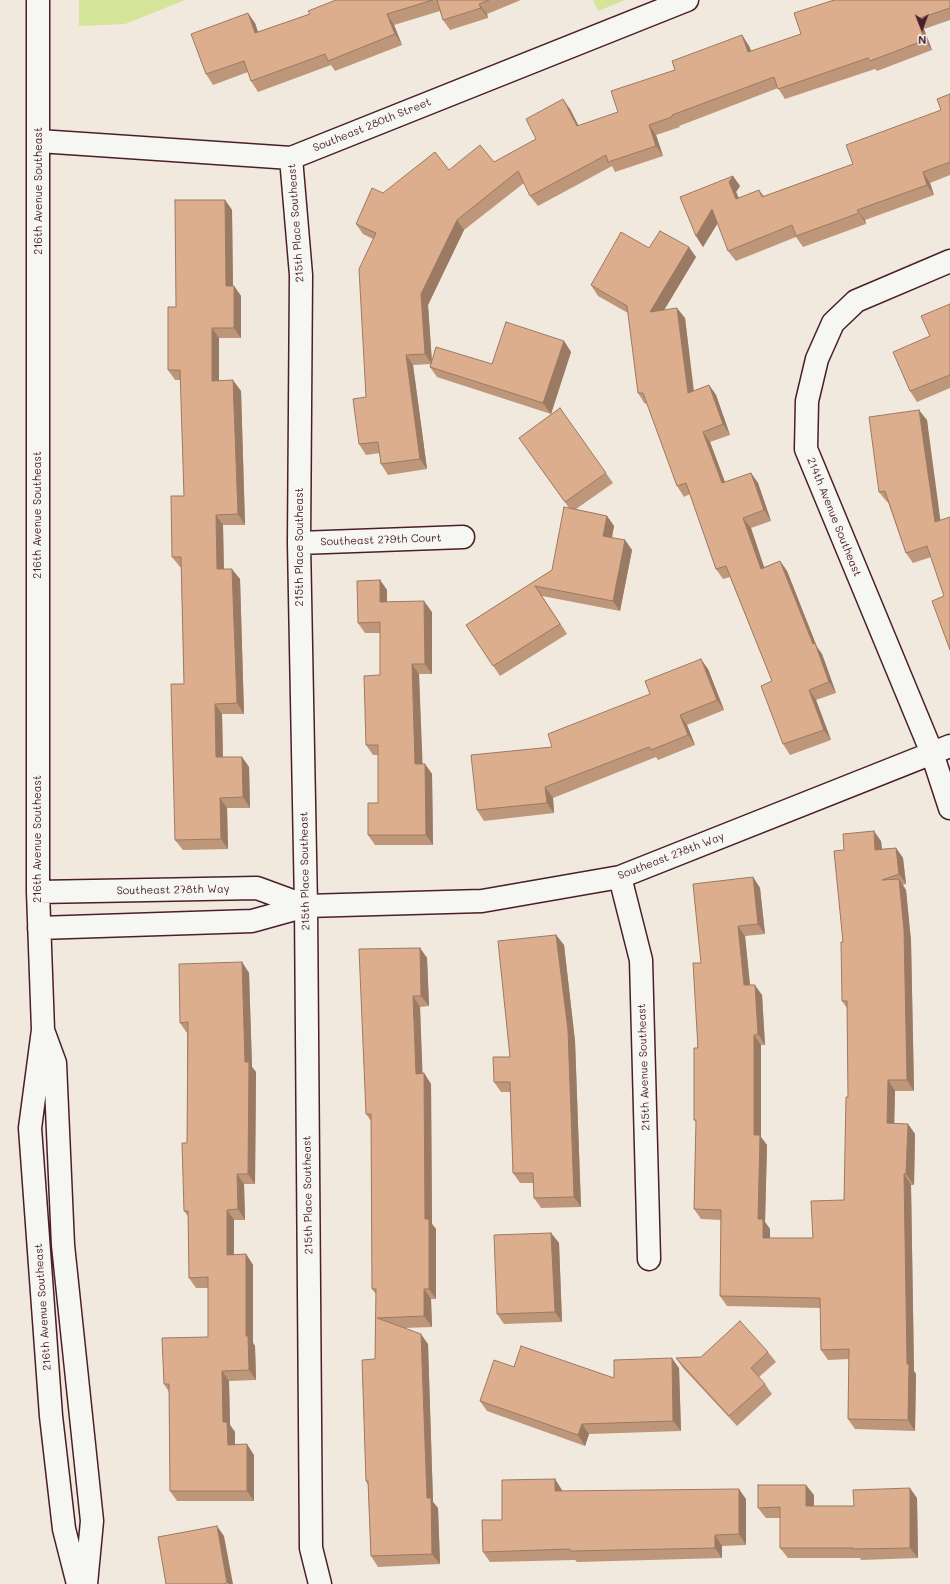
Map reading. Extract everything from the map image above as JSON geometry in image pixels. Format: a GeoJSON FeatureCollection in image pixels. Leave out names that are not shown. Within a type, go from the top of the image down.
{"type":"FeatureCollection","features":[{"type":"Feature","properties":{"kind":"street","name":"216th Avenue Southeast"},"geometry":{"type":"LineString","coordinates":[[38,0],[38,892],[43,1030],[30,1128],[51,1416],[64,1529],[78,1584]]}},
{"type":"Feature","properties":{"kind":"street","name":"Southeast 280th Street"},"geometry":{"type":"LineString","coordinates":[[39,141],[291,158],[687,0]]}},
{"type":"Feature","properties":{"kind":"street","name":"215th Place Southeast"},"geometry":{"type":"LineString","coordinates":[[291,158],[301,275],[299,544],[306,906],[312,1548],[320,1584]]}},
{"type":"Feature","properties":{"kind":"street","name":"214th Avenue Southeast"},"geometry":{"type":"LineString","coordinates":[[950,261],[856,301],[833,323],[817,359],[807,401],[806,449],[941,750],[950,808]]}},
{"type":"Feature","properties":{"kind":"street","name":"Southeast 279th Court"},"geometry":{"type":"LineString","coordinates":[[299,544],[463,537]]}},
{"type":"Feature","properties":{"kind":"street","name":"Southeast 278th Way"},"geometry":{"type":"LineString","coordinates":[[39,928],[252,921],[306,906],[482,901],[620,877],[941,750]]}},
{"type":"Feature","properties":{"kind":"street","name":"215th Avenue Southeast"},"geometry":{"type":"LineString","coordinates":[[620,877],[641,960],[649,1259]]}},
{"type":"Feature","properties":{"kind":"street","name":"Southeast 278th Way"},"geometry":{"type":"LineString","coordinates":[[38,892],[257,888],[306,906]]}},
{"type":"Feature","properties":{"kind":"street","name":"216th Avenue Southeast"},"geometry":{"type":"LineString","coordinates":[[43,1030],[55,1063],[63,1245],[92,1521],[86,1584]]}},
{"type":"Feature","properties":{"kind":"green space"},"geometry":{"type":"Polygon","coordinates":[[[79,0],[185,0],[125,24],[79,26],[79,0]]]}},
{"type":"Feature","properties":{"kind":"green space"},"geometry":{"type":"Polygon","coordinates":[[[593,0],[625,0],[598,11],[593,0]]]}},
{"type":"Feature","properties":{"kind":"building"},"geometry":{"type":"Polygon","coordinates":[[[336,0],[433,0],[387,14],[395,34],[328,61],[325,54],[251,81],[244,61],[206,74],[191,34],[248,13],[255,33],[310,14],[308,11],[336,0]]]}},
{"type":"Feature","properties":{"kind":"building"},"geometry":{"type":"Polygon","coordinates":[[[437,0],[489,0],[479,4],[481,8],[443,20],[437,0]]]}},
{"type":"Feature","properties":{"kind":"building"},"geometry":{"type":"Polygon","coordinates":[[[834,0],[950,0],[950,8],[917,19],[925,40],[870,61],[868,58],[778,89],[774,77],[672,115],[672,117],[649,125],[656,146],[608,162],[606,155],[530,196],[518,171],[457,220],[421,294],[425,354],[406,355],[420,459],[381,464],[378,442],[359,444],[353,399],[366,397],[359,269],[376,233],[356,224],[372,188],[383,193],[435,152],[449,170],[480,145],[494,162],[536,139],[526,119],[563,99],[577,126],[618,112],[611,91],[675,70],[672,61],[742,35],[748,52],[801,34],[794,13],[834,0]]]}},
{"type":"Feature","properties":{"kind":"building"},"geometry":{"type":"Polygon","coordinates":[[[950,94],[950,162],[923,172],[927,185],[857,210],[859,213],[796,236],[792,225],[728,251],[712,209],[696,236],[680,197],[733,176],[729,182],[736,199],[759,190],[762,197],[853,164],[846,145],[941,110],[937,99],[950,94]]]}},
{"type":"Feature","properties":{"kind":"building"},"geometry":{"type":"Polygon","coordinates":[[[175,200],[225,200],[226,286],[234,286],[234,328],[212,328],[212,381],[233,380],[238,514],[216,515],[217,569],[232,569],[237,703],[215,704],[216,757],[242,757],[243,797],[220,798],[221,839],[175,840],[171,684],[184,684],[181,557],[172,557],[171,496],[184,496],[180,370],[168,370],[168,307],[176,307],[175,200]]]}},
{"type":"Feature","properties":{"kind":"building"},"geometry":{"type":"Polygon","coordinates":[[[660,231],[689,247],[650,312],[677,308],[688,393],[709,385],[723,424],[703,432],[722,483],[751,473],[764,510],[743,518],[761,569],[780,561],[813,644],[815,643],[829,682],[809,690],[824,730],[783,744],[761,686],[772,681],[726,566],[716,569],[686,483],[677,486],[643,393],[638,393],[627,306],[591,285],[621,232],[649,248],[660,231]]]}},
{"type":"Feature","properties":{"kind":"building"},"geometry":{"type":"Polygon","coordinates":[[[950,304],[950,375],[910,391],[893,352],[930,336],[921,316],[950,304]]]}},
{"type":"Feature","properties":{"kind":"building"},"geometry":{"type":"Polygon","coordinates":[[[506,322],[564,341],[543,403],[430,367],[436,347],[492,364],[506,322]]]}},
{"type":"Feature","properties":{"kind":"building"},"geometry":{"type":"Polygon","coordinates":[[[560,408],[606,473],[565,502],[519,438],[560,408]]]}},
{"type":"Feature","properties":{"kind":"building"},"geometry":{"type":"Polygon","coordinates":[[[919,410],[935,522],[950,517],[950,650],[932,601],[944,596],[927,546],[906,553],[885,491],[879,492],[869,417],[919,410]]]}},
{"type":"Feature","properties":{"kind":"building"},"geometry":{"type":"Polygon","coordinates":[[[564,507],[607,516],[603,536],[625,540],[613,601],[535,586],[560,624],[493,666],[466,625],[552,570],[564,507]]]}},
{"type":"Feature","properties":{"kind":"building"},"geometry":{"type":"Polygon","coordinates":[[[380,580],[380,602],[424,601],[425,664],[412,664],[415,764],[425,764],[426,835],[368,835],[368,803],[378,803],[378,745],[366,745],[364,676],[380,675],[380,622],[358,623],[357,581],[380,580]]]}},
{"type":"Feature","properties":{"kind":"building"},"geometry":{"type":"Polygon","coordinates":[[[701,659],[717,700],[680,715],[688,735],[651,750],[649,747],[545,787],[547,803],[477,810],[471,755],[552,747],[548,734],[650,694],[645,681],[701,659]]]}},
{"type":"Feature","properties":{"kind":"building"},"geometry":{"type":"Polygon","coordinates":[[[874,831],[875,850],[896,848],[899,874],[882,880],[899,879],[904,930],[907,1080],[888,1080],[887,1123],[908,1124],[906,1174],[904,1174],[907,1364],[909,1364],[908,1420],[848,1419],[849,1349],[821,1350],[820,1298],[720,1296],[721,1210],[694,1209],[696,1120],[694,1120],[694,1048],[698,1048],[693,963],[701,963],[693,884],[753,877],[758,924],[738,926],[744,985],[755,985],[758,1034],[754,1035],[754,1135],[760,1135],[758,1219],[763,1219],[763,1238],[813,1238],[811,1201],[844,1200],[846,1097],[848,1097],[847,1001],[842,1001],[841,942],[843,942],[834,851],[844,850],[843,834],[874,831]]]}},
{"type":"Feature","properties":{"kind":"building"},"geometry":{"type":"Polygon","coordinates":[[[556,935],[568,1030],[574,1197],[534,1198],[533,1173],[513,1173],[510,1082],[494,1082],[493,1057],[510,1057],[498,941],[556,935]]]}},
{"type":"Feature","properties":{"kind":"building"},"geometry":{"type":"Polygon","coordinates":[[[420,948],[421,996],[413,996],[416,1074],[424,1073],[425,1219],[429,1219],[429,1289],[424,1289],[424,1316],[377,1318],[421,1334],[427,1498],[431,1498],[432,1554],[371,1556],[368,1481],[366,1481],[362,1360],[375,1359],[376,1289],[372,1289],[371,1114],[366,1114],[359,949],[420,948]]]}},
{"type":"Feature","properties":{"kind":"building"},"geometry":{"type":"Polygon","coordinates":[[[242,962],[245,1062],[249,1062],[248,1174],[237,1174],[238,1209],[227,1210],[227,1255],[246,1254],[246,1336],[248,1336],[249,1370],[222,1371],[223,1422],[227,1422],[228,1445],[247,1444],[247,1491],[170,1491],[169,1384],[164,1384],[162,1338],[208,1337],[208,1277],[189,1278],[188,1211],[184,1211],[182,1143],[187,1143],[188,1022],[180,1023],[179,964],[242,962]]]}},
{"type":"Feature","properties":{"kind":"building"},"geometry":{"type":"Polygon","coordinates":[[[551,1233],[555,1312],[497,1314],[494,1235],[551,1233]]]}},
{"type":"Feature","properties":{"kind":"building"},"geometry":{"type":"Polygon","coordinates":[[[740,1321],[768,1352],[751,1368],[765,1384],[729,1416],[676,1358],[701,1357],[740,1321]]]}},
{"type":"Feature","properties":{"kind":"building"},"geometry":{"type":"Polygon","coordinates":[[[521,1346],[614,1378],[614,1360],[672,1358],[673,1421],[582,1424],[578,1435],[480,1401],[494,1360],[514,1367],[521,1346]]]}},
{"type":"Feature","properties":{"kind":"building"},"geometry":{"type":"Polygon","coordinates":[[[555,1479],[555,1491],[739,1489],[739,1534],[715,1535],[715,1548],[570,1551],[570,1549],[483,1552],[482,1520],[502,1520],[502,1480],[555,1479]]]}},
{"type":"Feature","properties":{"kind":"building"},"geometry":{"type":"Polygon","coordinates":[[[758,1485],[806,1485],[806,1506],[854,1506],[853,1490],[910,1488],[910,1548],[780,1548],[780,1507],[758,1508],[758,1485]]]}},
{"type":"Feature","properties":{"kind":"building"},"geometry":{"type":"Polygon","coordinates":[[[217,1526],[227,1583],[166,1584],[158,1537],[217,1526]]]}}]}
